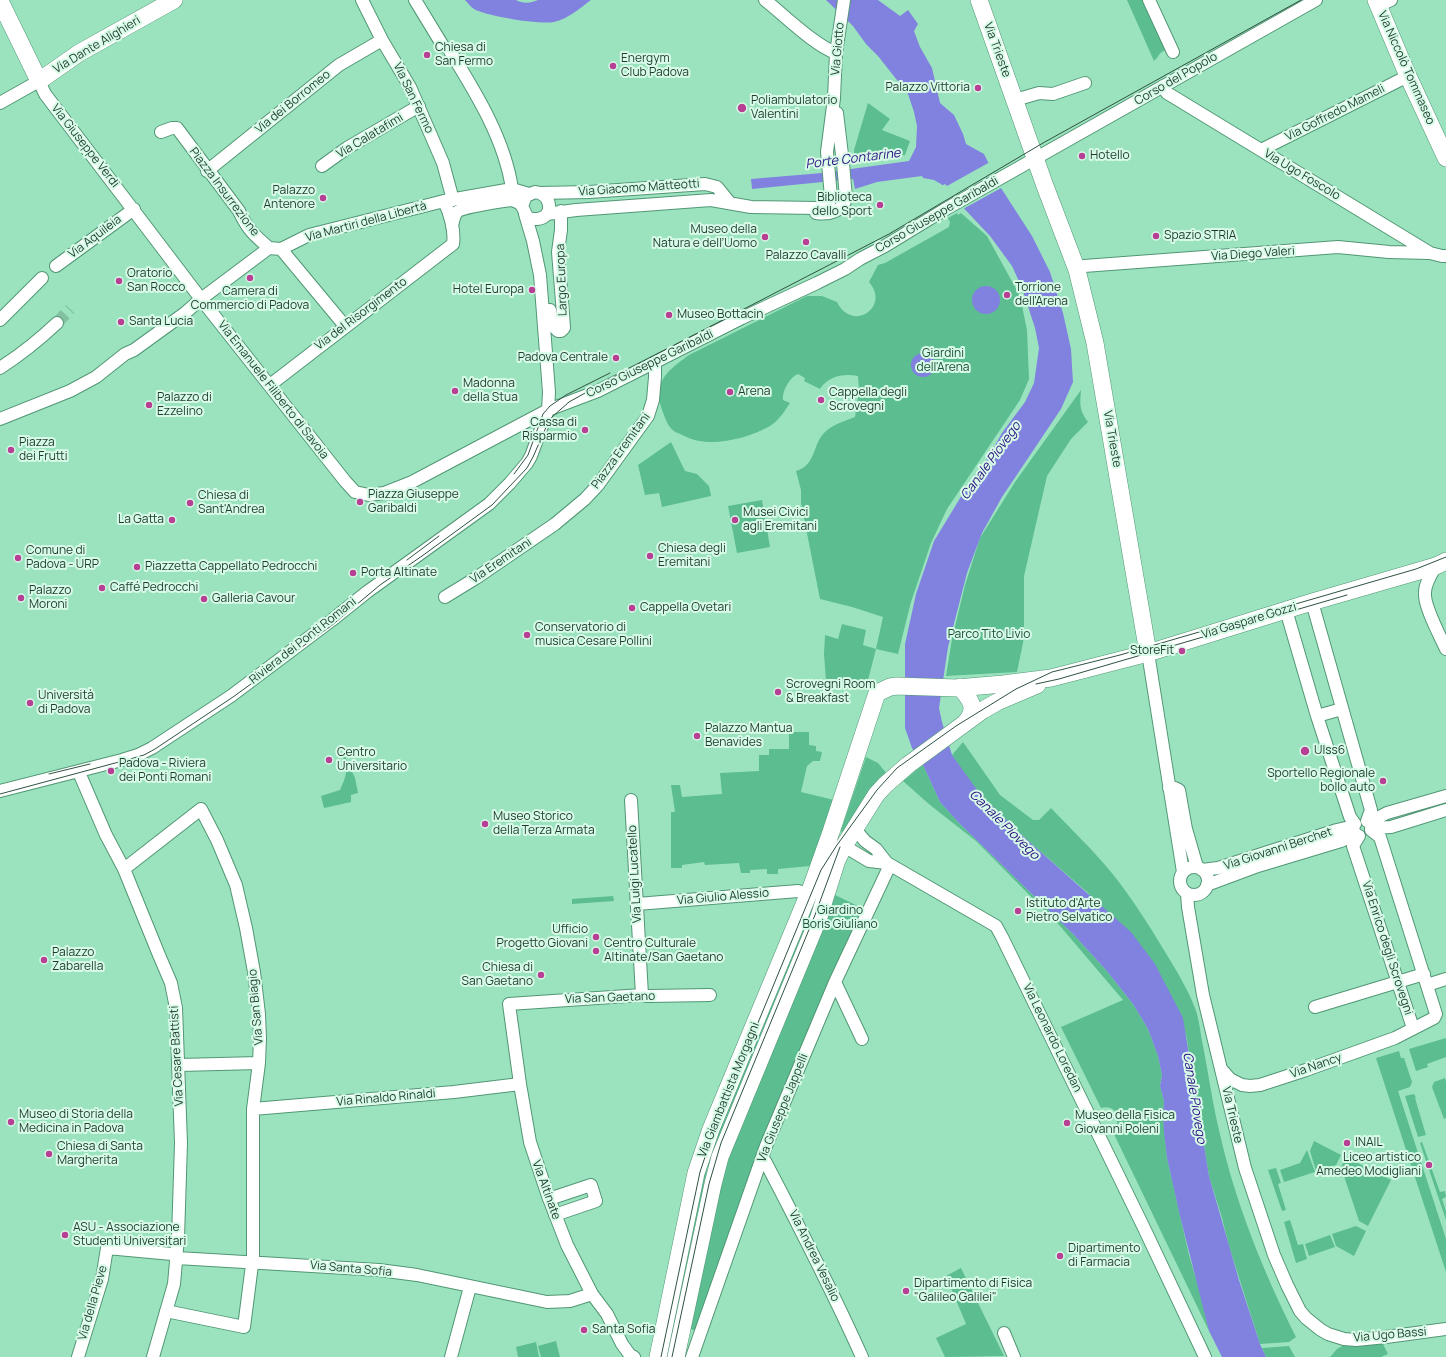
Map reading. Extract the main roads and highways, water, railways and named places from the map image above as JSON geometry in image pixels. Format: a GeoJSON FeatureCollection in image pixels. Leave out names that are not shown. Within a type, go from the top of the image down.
{"type":"FeatureCollection","features":[{"type":"Feature","properties":{"kind":"water"},"geometry":{"type":"Polygon","coordinates":[[[465,0],[516,0],[527,3],[538,0],[591,0],[574,13],[559,21],[547,23],[501,17],[480,12],[474,9],[465,0]]]}},
{"type":"Feature","properties":{"kind":"water","name":"Canale Piovego"},"geometry":{"type":"Polygon","coordinates":[[[826,0],[878,0],[900,16],[908,10],[918,24],[914,31],[920,47],[932,68],[940,103],[954,115],[966,144],[984,154],[1001,188],[1032,236],[1050,272],[1063,313],[1071,349],[1073,382],[1061,409],[1002,497],[982,533],[967,573],[948,647],[939,708],[952,755],[980,794],[1025,838],[1131,932],[1155,964],[1183,1018],[1209,1176],[1239,1280],[1260,1344],[1266,1357],[1222,1357],[1209,1331],[1167,1158],[1163,1117],[1164,1101],[1160,1086],[1162,1075],[1158,1056],[1148,1029],[1133,1004],[1106,970],[1074,935],[959,823],[940,802],[923,765],[912,748],[905,728],[905,644],[916,594],[934,541],[968,485],[988,458],[1002,433],[1025,402],[1034,383],[1039,348],[1035,328],[1022,288],[1012,266],[990,236],[941,184],[934,180],[923,178],[922,176],[877,182],[855,189],[853,179],[752,189],[751,179],[822,173],[909,161],[916,147],[917,126],[908,94],[878,56],[866,44],[853,26],[826,0]]]}},
{"type":"Feature","properties":{"kind":"water"},"geometry":{"type":"Polygon","coordinates":[[[986,286],[992,287],[996,290],[999,294],[999,306],[996,310],[992,313],[986,314],[980,313],[976,310],[973,306],[972,300],[973,294],[976,290],[980,287],[986,286]]]}},
{"type":"Feature","properties":{"kind":"water"},"geometry":{"type":"Polygon","coordinates":[[[923,353],[928,354],[934,360],[934,370],[928,376],[923,377],[918,376],[912,370],[911,365],[912,360],[918,354],[923,353]]]}},
{"type":"Feature","properties":{"kind":"tunnel"},"geometry":{"type":"LineString","coordinates":[[57,323],[70,309]]}},
{"type":"Feature","properties":{"kind":"tram line"},"geometry":{"type":"LineString","coordinates":[[0,794],[144,755],[155,749],[233,697],[331,626],[380,585],[492,505],[527,468],[552,417],[569,402],[628,369],[889,234],[1043,143],[1301,0]]}},
{"type":"Feature","properties":{"kind":"tram line"},"geometry":{"type":"LineString","coordinates":[[514,474],[528,455],[543,414],[550,406],[566,395],[610,373]]}},
{"type":"Feature","properties":{"kind":"tram line"},"geometry":{"type":"LineString","coordinates":[[407,560],[439,536]]}},
{"type":"Feature","properties":{"kind":"tram line"},"geometry":{"type":"LineString","coordinates":[[661,1357],[700,1172],[715,1127],[821,870],[837,845],[877,790],[897,768],[956,726],[1016,689],[1052,672],[1120,655],[1416,569],[1446,557]]}},
{"type":"Feature","properties":{"kind":"tram line"},"geometry":{"type":"LineString","coordinates":[[1036,684],[1059,679],[1347,595]]}},
{"type":"Feature","properties":{"kind":"tram line"},"geometry":{"type":"LineString","coordinates":[[298,642],[340,610]]}},
{"type":"Feature","properties":{"kind":"tram line"},"geometry":{"type":"LineString","coordinates":[[49,774],[90,764]]}},
{"type":"Feature","properties":{"kind":"tram line"},"geometry":{"type":"LineString","coordinates":[[672,1357],[709,1184],[721,1143],[815,915],[840,847]]}},
{"type":"Feature","properties":{"kind":"place","name":"Chiesa di San Fermo"},"geometry":{"type":"Point","coordinates":[427,55]}},
{"type":"Feature","properties":{"kind":"place","name":"Energym Club Padova"},"geometry":{"type":"Point","coordinates":[613,66]}},
{"type":"Feature","properties":{"kind":"place","name":"Palazzo Vittoria"},"geometry":{"type":"Point","coordinates":[978,88]}},
{"type":"Feature","properties":{"kind":"place","name":"Poliambulatorio Valentini"},"geometry":{"type":"Point","coordinates":[742,108]}},
{"type":"Feature","properties":{"kind":"place","name":"Hotello"},"geometry":{"type":"Point","coordinates":[1082,156]}},
{"type":"Feature","properties":{"kind":"place","name":"Palazzo Antenore"},"geometry":{"type":"Point","coordinates":[323,198]}},
{"type":"Feature","properties":{"kind":"place","name":"Biblioteca dello Sport"},"geometry":{"type":"Point","coordinates":[880,205]}},
{"type":"Feature","properties":{"kind":"place","name":"Spazio STRIA"},"geometry":{"type":"Point","coordinates":[1156,236]}},
{"type":"Feature","properties":{"kind":"place","name":"Museo della Natura e dell’Uomo"},"geometry":{"type":"Point","coordinates":[765,237]}},
{"type":"Feature","properties":{"kind":"place","name":"Palazzo Cavalli"},"geometry":{"type":"Point","coordinates":[806,242]}},
{"type":"Feature","properties":{"kind":"place","name":"Camera di Commercio di Padova"},"geometry":{"type":"Point","coordinates":[250,278]}},
{"type":"Feature","properties":{"kind":"place","name":"Oratorio San Rocco"},"geometry":{"type":"Point","coordinates":[119,281]}},
{"type":"Feature","properties":{"kind":"place","name":"Hotel Europa"},"geometry":{"type":"Point","coordinates":[532,290]}},
{"type":"Feature","properties":{"kind":"place","name":"Torrione dell'Arena"},"geometry":{"type":"Point","coordinates":[1007,295]}},
{"type":"Feature","properties":{"kind":"place","name":"Museo Bottacin"},"geometry":{"type":"Point","coordinates":[669,315]}},
{"type":"Feature","properties":{"kind":"place","name":"Santa Lucia"},"geometry":{"type":"Point","coordinates":[121,322]}},
{"type":"Feature","properties":{"kind":"place","name":"Padova Centrale"},"geometry":{"type":"Point","coordinates":[616,358]}},
{"type":"Feature","properties":{"kind":"place","name":"Madonna della Stua"},"geometry":{"type":"Point","coordinates":[455,391]}},
{"type":"Feature","properties":{"kind":"place","name":"Arena"},"geometry":{"type":"Point","coordinates":[730,392]}},
{"type":"Feature","properties":{"kind":"place","name":"Cappella degli Scrovegni"},"geometry":{"type":"Point","coordinates":[821,400]}},
{"type":"Feature","properties":{"kind":"place","name":"Palazzo di Ezzelino"},"geometry":{"type":"Point","coordinates":[149,405]}},
{"type":"Feature","properties":{"kind":"place","name":"Cassa di Risparmio"},"geometry":{"type":"Point","coordinates":[585,430]}},
{"type":"Feature","properties":{"kind":"place","name":"Piazza dei Frutti"},"geometry":{"type":"Point","coordinates":[11,450]}},
{"type":"Feature","properties":{"kind":"place","name":"Piazza Giuseppe Garibaldi"},"geometry":{"type":"Point","coordinates":[360,502]}},
{"type":"Feature","properties":{"kind":"place","name":"Chiesa di Sant'Andrea"},"geometry":{"type":"Point","coordinates":[190,503]}},
{"type":"Feature","properties":{"kind":"place","name":"La Gatta"},"geometry":{"type":"Point","coordinates":[172,520]}},
{"type":"Feature","properties":{"kind":"place","name":"Musei Civici agli Eremitani"},"geometry":{"type":"Point","coordinates":[735,520]}},
{"type":"Feature","properties":{"kind":"place","name":"Chiesa degli Eremitani"},"geometry":{"type":"Point","coordinates":[650,556]}},
{"type":"Feature","properties":{"kind":"place","name":"Comune di Padova - URP"},"geometry":{"type":"Point","coordinates":[18,558]}},
{"type":"Feature","properties":{"kind":"place","name":"Piazzetta Cappellato Pedrocchi"},"geometry":{"type":"Point","coordinates":[137,567]}},
{"type":"Feature","properties":{"kind":"place","name":"Porta Altinate"},"geometry":{"type":"Point","coordinates":[353,573]}},
{"type":"Feature","properties":{"kind":"place","name":"Caffé Pedrocchi"},"geometry":{"type":"Point","coordinates":[102,588]}},
{"type":"Feature","properties":{"kind":"place","name":"Palazzo Moroni"},"geometry":{"type":"Point","coordinates":[21,598]}},
{"type":"Feature","properties":{"kind":"place","name":"Galleria Cavour"},"geometry":{"type":"Point","coordinates":[204,599]}},
{"type":"Feature","properties":{"kind":"place","name":"Cappella Ovetari"},"geometry":{"type":"Point","coordinates":[632,608]}},
{"type":"Feature","properties":{"kind":"place","name":"Conservatorio di musica Cesare Pollini"},"geometry":{"type":"Point","coordinates":[527,635]}},
{"type":"Feature","properties":{"kind":"place","name":"StoreFit"},"geometry":{"type":"Point","coordinates":[1182,651]}},
{"type":"Feature","properties":{"kind":"place","name":"Scrovegni Room & Breakfast"},"geometry":{"type":"Point","coordinates":[778,692]}},
{"type":"Feature","properties":{"kind":"place","name":"Università di Padova"},"geometry":{"type":"Point","coordinates":[30,703]}},
{"type":"Feature","properties":{"kind":"place","name":"Palazzo Mantua Benavides"},"geometry":{"type":"Point","coordinates":[697,736]}},
{"type":"Feature","properties":{"kind":"place","name":"Ulss6"},"geometry":{"type":"Point","coordinates":[1305,751]}},
{"type":"Feature","properties":{"kind":"place","name":"Centro Universitario"},"geometry":{"type":"Point","coordinates":[329,760]}},
{"type":"Feature","properties":{"kind":"place","name":"Padova - Riviera dei Ponti Romani"},"geometry":{"type":"Point","coordinates":[111,771]}},
{"type":"Feature","properties":{"kind":"place","name":"Sportello Regionale bollo auto"},"geometry":{"type":"Point","coordinates":[1383,781]}},
{"type":"Feature","properties":{"kind":"place","name":"Museo Storico della Terza Armata"},"geometry":{"type":"Point","coordinates":[485,824]}},
{"type":"Feature","properties":{"kind":"place","name":"Istituto d'Arte Pietro Selvatico"},"geometry":{"type":"Point","coordinates":[1018,911]}},
{"type":"Feature","properties":{"kind":"place","name":"Ufficio Progetto Giovani"},"geometry":{"type":"Point","coordinates":[596,937]}},
{"type":"Feature","properties":{"kind":"place","name":"Centro Culturale Altinate/San Gaetano"},"geometry":{"type":"Point","coordinates":[596,951]}},
{"type":"Feature","properties":{"kind":"place","name":"Palazzo Zabarella"},"geometry":{"type":"Point","coordinates":[44,960]}},
{"type":"Feature","properties":{"kind":"place","name":"Chiesa di San Gaetano"},"geometry":{"type":"Point","coordinates":[541,975]}},
{"type":"Feature","properties":{"kind":"place","name":"Museo di Storia della Medicina in Padova"},"geometry":{"type":"Point","coordinates":[11,1122]}},
{"type":"Feature","properties":{"kind":"place","name":"Museo della Fisica Giovanni Poleni"},"geometry":{"type":"Point","coordinates":[1067,1123]}},
{"type":"Feature","properties":{"kind":"place","name":"INAIL"},"geometry":{"type":"Point","coordinates":[1347,1143]}},
{"type":"Feature","properties":{"kind":"place","name":"Chiesa di Santa Margherita"},"geometry":{"type":"Point","coordinates":[49,1154]}},
{"type":"Feature","properties":{"kind":"place","name":"Liceo artistico Amedeo Modigliani"},"geometry":{"type":"Point","coordinates":[1429,1165]}},
{"type":"Feature","properties":{"kind":"place","name":"ASU - Associazione Studenti Universitari"},"geometry":{"type":"Point","coordinates":[65,1235]}},
{"type":"Feature","properties":{"kind":"place","name":"Dipartimento di Farmacia"},"geometry":{"type":"Point","coordinates":[1060,1256]}},
{"type":"Feature","properties":{"kind":"place","name":"Dipartimento di Fisica \"Galileo Galilei\""},"geometry":{"type":"Point","coordinates":[906,1291]}},
{"type":"Feature","properties":{"kind":"place","name":"Santa Sofia"},"geometry":{"type":"Point","coordinates":[584,1330]}},
{"type":"Feature","properties":{"kind":"water label","name":"Porte Contarine"},"geometry":{"type":"Point","coordinates":[853,159]}},
{"type":"Feature","properties":{"kind":"park label","name":"Giardini dell'Arena"},"geometry":{"type":"Point","coordinates":[943,361]}},
{"type":"Feature","properties":{"kind":"park label","name":"Parco Tito Livio"},"geometry":{"type":"Point","coordinates":[989,635]}},
{"type":"Feature","properties":{"kind":"park label","name":"Giardino Boris Giuliano"},"geometry":{"type":"Point","coordinates":[840,918]}}]}
